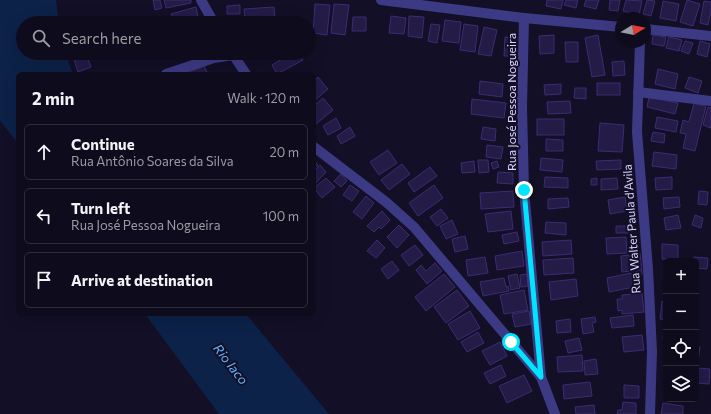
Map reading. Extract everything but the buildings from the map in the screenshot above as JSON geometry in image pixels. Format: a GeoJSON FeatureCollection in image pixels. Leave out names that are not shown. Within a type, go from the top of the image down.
{"type":"FeatureCollection","features":[{"type":"Feature","properties":{"kind":"street"},"geometry":{"type":"LineString","coordinates":[[200,0],[210,16]]}},
{"type":"Feature","properties":{"kind":"street"},"geometry":{"type":"LineString","coordinates":[[381,0],[524,18],[615,26]]}},
{"type":"Feature","properties":{"kind":"street","name":"Rua José Pessoa Nogueira"},"geometry":{"type":"LineString","coordinates":[[524,18],[522,107],[524,190],[541,377]]}},
{"type":"Feature","properties":{"kind":"street"},"geometry":{"type":"LineString","coordinates":[[651,31],[711,36]]}},
{"type":"Feature","properties":{"kind":"street","name":"Rua Walter Paula d'Avila"},"geometry":{"type":"LineString","coordinates":[[640,48],[637,132],[648,269],[652,352],[650,414]]}},
{"type":"Feature","properties":{"kind":"street"},"geometry":{"type":"LineString","coordinates":[[172,72],[208,60]]}},
{"type":"Feature","properties":{"kind":"street"},"geometry":{"type":"LineString","coordinates":[[236,60],[245,72]]}},
{"type":"Feature","properties":{"kind":"street"},"geometry":{"type":"LineString","coordinates":[[638,92],[711,101]]}},
{"type":"Feature","properties":{"kind":"street"},"geometry":{"type":"LineString","coordinates":[[316,149],[386,202],[414,227],[541,377],[555,414]]}},
{"type":"Feature","properties":{"kind":"water"},"geometry":{"type":"Polygon","coordinates":[[[0,0],[56,0],[58,16],[16,16],[16,60],[68,60],[72,72],[16,72],[16,141],[0,120],[0,0]]]}},
{"type":"Feature","properties":{"kind":"water","name":"Rio Iaco"},"geometry":{"type":"Polygon","coordinates":[[[146,316],[248,316],[329,414],[219,414],[146,316]]]}},
{"type":"Feature","properties":{"kind":"route"},"geometry":{"type":"LineString","coordinates":[[511,342],[541,377],[524,190]]}}]}
